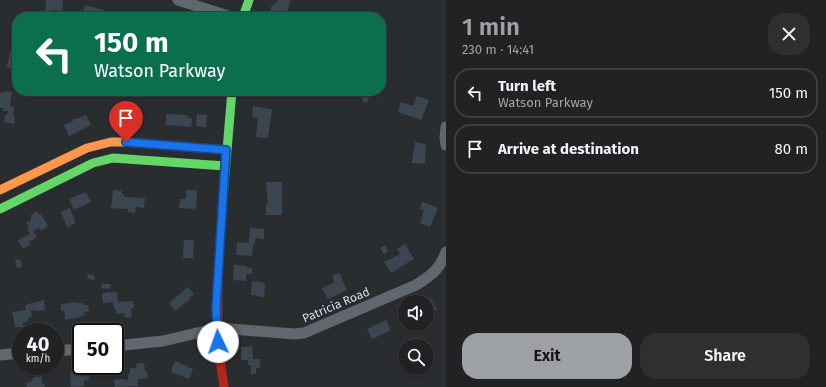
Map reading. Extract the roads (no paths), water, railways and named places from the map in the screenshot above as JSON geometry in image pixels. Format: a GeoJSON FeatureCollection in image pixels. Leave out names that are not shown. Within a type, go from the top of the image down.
{"type":"FeatureCollection","features":[{"type":"Feature","properties":{"kind":"main road"},"geometry":{"type":"LineString","coordinates":[[245,12],[249,0]]}},
{"type":"Feature","properties":{"kind":"main road"},"geometry":{"type":"LineString","coordinates":[[224,387],[219,357],[216,308],[226,150],[231,96]]}},
{"type":"Feature","properties":{"kind":"main road"},"geometry":{"type":"LineString","coordinates":[[0,190],[87,148],[111,142],[226,150]]}},
{"type":"Feature","properties":{"kind":"main road"},"geometry":{"type":"LineString","coordinates":[[0,208],[93,163],[103,160],[125,158],[225,166]]}},
{"type":"Feature","properties":{"kind":"street"},"geometry":{"type":"LineString","coordinates":[[178,0],[215,12]]}},
{"type":"Feature","properties":{"kind":"street"},"geometry":{"type":"LineString","coordinates":[[446,127],[446,145]]}},
{"type":"Feature","properties":{"kind":"street","name":"Patricia Road"},"geometry":{"type":"LineString","coordinates":[[124,345],[162,341],[218,328],[294,334],[304,333],[416,285],[431,276],[438,268],[446,252]]}},
{"type":"Feature","properties":{"kind":"street"},"geometry":{"type":"LineString","coordinates":[[0,355],[12,354]]}}]}
